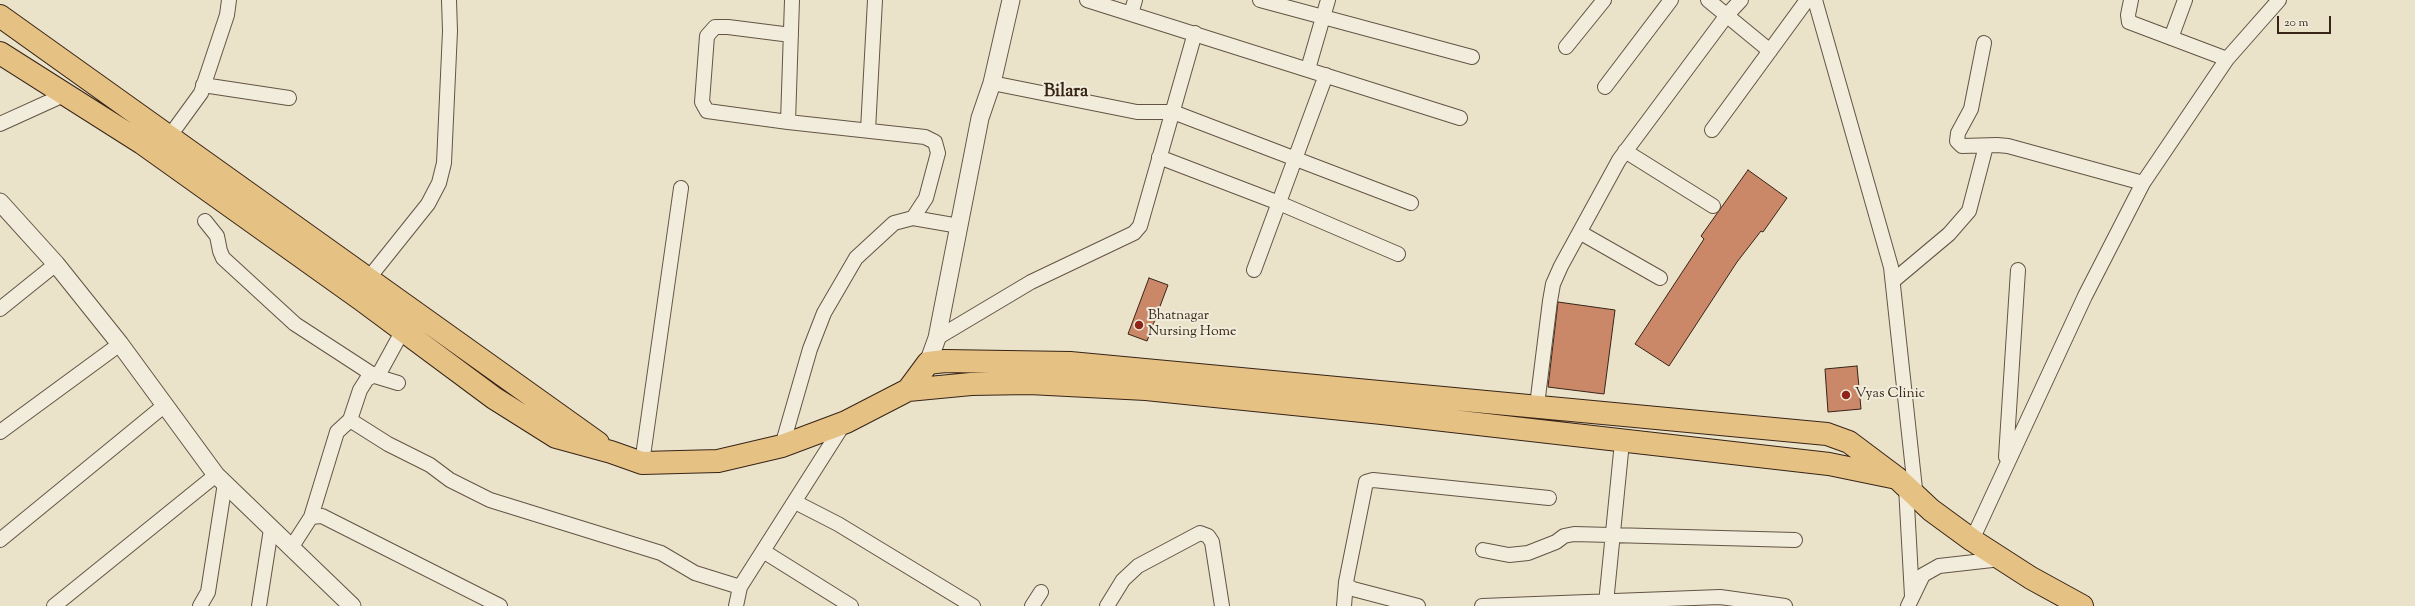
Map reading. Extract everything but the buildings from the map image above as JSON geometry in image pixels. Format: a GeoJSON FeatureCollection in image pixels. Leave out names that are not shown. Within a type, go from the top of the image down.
{"type":"FeatureCollection","features":[{"type":"Feature","properties":{"kind":"main road"},"geometry":{"type":"LineString","coordinates":[[0,23],[1,0]]}},
{"type":"Feature","properties":{"kind":"main road"},"geometry":{"type":"LineString","coordinates":[[0,16],[611,452]]}},
{"type":"Feature","properties":{"kind":"main road"},"geometry":{"type":"LineString","coordinates":[[0,53],[142,143],[403,330],[494,398],[556,437],[611,452],[642,463],[718,461],[782,446],[846,422],[908,390],[971,384],[1029,383],[1146,389],[1382,413],[1622,442],[1829,464],[1906,487]]}},
{"type":"Feature","properties":{"kind":"main road"},"geometry":{"type":"LineString","coordinates":[[908,390],[928,363],[945,361],[1070,363],[1537,405],[1827,434],[1849,442],[1972,540],[2082,606]]}},
{"type":"Feature","properties":{"kind":"street"},"geometry":{"type":"LineString","coordinates":[[169,137],[193,106],[203,85],[227,15],[230,0]]}},
{"type":"Feature","properties":{"kind":"street"},"geometry":{"type":"LineString","coordinates":[[368,279],[428,204],[439,183],[444,163],[450,30],[449,0]]}},
{"type":"Feature","properties":{"kind":"street"},"geometry":{"type":"LineString","coordinates":[[788,122],[792,0]]}},
{"type":"Feature","properties":{"kind":"street"},"geometry":{"type":"LineString","coordinates":[[868,130],[875,0]]}},
{"type":"Feature","properties":{"kind":"street"},"geometry":{"type":"LineString","coordinates":[[928,363],[937,338],[980,118],[992,83],[1011,0]]}},
{"type":"Feature","properties":{"kind":"street"},"geometry":{"type":"LineString","coordinates":[[1087,0],[1460,118]]}},
{"type":"Feature","properties":{"kind":"street"},"geometry":{"type":"LineString","coordinates":[[1131,14],[1135,0]]}},
{"type":"Feature","properties":{"kind":"street"},"geometry":{"type":"LineString","coordinates":[[1260,0],[1472,57]]}},
{"type":"Feature","properties":{"kind":"street"},"geometry":{"type":"LineString","coordinates":[[1308,69],[1328,0]]}},
{"type":"Feature","properties":{"kind":"street"},"geometry":{"type":"LineString","coordinates":[[1566,47],[1604,0]]}},
{"type":"Feature","properties":{"kind":"street"},"geometry":{"type":"LineString","coordinates":[[1605,87],[1671,0]]}},
{"type":"Feature","properties":{"kind":"street"},"geometry":{"type":"LineString","coordinates":[[1708,0],[1770,51]]}},
{"type":"Feature","properties":{"kind":"street"},"geometry":{"type":"LineString","coordinates":[[1537,405],[1553,284],[1625,151],[1727,15],[1741,0]]}},
{"type":"Feature","properties":{"kind":"street"},"geometry":{"type":"LineString","coordinates":[[1712,130],[1807,0]]}},
{"type":"Feature","properties":{"kind":"street"},"geometry":{"type":"LineString","coordinates":[[1815,0],[1863,163],[1891,267],[1906,487],[1910,601]]}},
{"type":"Feature","properties":{"kind":"street"},"geometry":{"type":"LineString","coordinates":[[2131,0],[2128,15],[2129,22],[2227,59]]}},
{"type":"Feature","properties":{"kind":"street"},"geometry":{"type":"LineString","coordinates":[[2172,38],[2185,0]]}},
{"type":"Feature","properties":{"kind":"street"},"geometry":{"type":"LineString","coordinates":[[1972,540],[2085,296],[2143,182],[2227,59],[2278,0]]}},
{"type":"Feature","properties":{"kind":"street"},"geometry":{"type":"LineString","coordinates":[[791,35],[728,27],[715,27],[707,36],[702,102],[707,111],[788,122],[925,137],[934,142],[938,153],[926,198],[913,218]]}},
{"type":"Feature","properties":{"kind":"street"},"geometry":{"type":"LineString","coordinates":[[937,338],[1031,282],[1134,233],[1140,226],[1195,34]]}},
{"type":"Feature","properties":{"kind":"street"},"geometry":{"type":"LineString","coordinates":[[1984,43],[1971,109],[1958,133],[1957,141],[1962,146],[2008,146],[2143,182]]}},
{"type":"Feature","properties":{"kind":"street"},"geometry":{"type":"LineString","coordinates":[[1254,270],[1326,75]]}},
{"type":"Feature","properties":{"kind":"street"},"geometry":{"type":"LineString","coordinates":[[992,83],[1137,112],[1173,112],[1411,203]]}},
{"type":"Feature","properties":{"kind":"street"},"geometry":{"type":"LineString","coordinates":[[203,85],[289,98]]}},
{"type":"Feature","properties":{"kind":"street"},"geometry":{"type":"LineString","coordinates":[[0,124],[66,94]]}},
{"type":"Feature","properties":{"kind":"street"},"geometry":{"type":"LineString","coordinates":[[1893,281],[1949,234],[1969,211],[1986,146]]}},
{"type":"Feature","properties":{"kind":"street"},"geometry":{"type":"LineString","coordinates":[[1625,151],[1713,206]]}},
{"type":"Feature","properties":{"kind":"street"},"geometry":{"type":"LineString","coordinates":[[1159,157],[1279,203],[1398,254]]}},
{"type":"Feature","properties":{"kind":"street"},"geometry":{"type":"LineString","coordinates":[[642,463],[681,188]]}},
{"type":"Feature","properties":{"kind":"street"},"geometry":{"type":"LineString","coordinates":[[0,202],[56,264],[120,344],[221,479],[352,606]]}},
{"type":"Feature","properties":{"kind":"street"},"geometry":{"type":"LineString","coordinates":[[782,446],[808,356],[824,313],[856,258],[894,223],[913,218],[958,226]]}},
{"type":"Feature","properties":{"kind":"street"},"geometry":{"type":"LineString","coordinates":[[205,221],[217,236],[223,258],[295,324],[375,376],[398,383]]}},
{"type":"Feature","properties":{"kind":"street"},"geometry":{"type":"LineString","coordinates":[[1581,233],[1660,278]]}},
{"type":"Feature","properties":{"kind":"street"},"geometry":{"type":"LineString","coordinates":[[0,309],[56,264]]}},
{"type":"Feature","properties":{"kind":"street"},"geometry":{"type":"LineString","coordinates":[[2006,466],[2018,270]]}},
{"type":"Feature","properties":{"kind":"street"},"geometry":{"type":"LineString","coordinates":[[291,548],[311,517],[337,432],[350,420],[360,390],[368,379],[380,372],[403,330]]}},
{"type":"Feature","properties":{"kind":"street"},"geometry":{"type":"LineString","coordinates":[[0,432],[120,344]]}},
{"type":"Feature","properties":{"kind":"street"},"geometry":{"type":"LineString","coordinates":[[0,540],[165,405]]}},
{"type":"Feature","properties":{"kind":"street"},"geometry":{"type":"LineString","coordinates":[[350,420],[388,444],[430,465],[450,480],[490,500],[661,553],[695,573],[740,587]]}},
{"type":"Feature","properties":{"kind":"street"},"geometry":{"type":"LineString","coordinates":[[736,606],[740,587],[846,422]]}},
{"type":"Feature","properties":{"kind":"street"},"geometry":{"type":"LineString","coordinates":[[1606,603],[1622,442]]}},
{"type":"Feature","properties":{"kind":"street"},"geometry":{"type":"LineString","coordinates":[[54,606],[221,479]]}},
{"type":"Feature","properties":{"kind":"street"},"geometry":{"type":"LineString","coordinates":[[200,606],[208,592],[221,479]]}},
{"type":"Feature","properties":{"kind":"street"},"geometry":{"type":"LineString","coordinates":[[1344,606],[1346,582],[1366,482],[1373,480],[1549,498]]}},
{"type":"Feature","properties":{"kind":"street"},"geometry":{"type":"LineString","coordinates":[[795,502],[838,524],[973,606]]}},
{"type":"Feature","properties":{"kind":"street"},"geometry":{"type":"LineString","coordinates":[[311,517],[322,516],[332,519],[500,606]]}},
{"type":"Feature","properties":{"kind":"street"},"geometry":{"type":"LineString","coordinates":[[259,606],[271,529]]}},
{"type":"Feature","properties":{"kind":"street"},"geometry":{"type":"LineString","coordinates":[[1107,606],[1123,580],[1138,566],[1200,533],[1208,536],[1212,542],[1222,606]]}},
{"type":"Feature","properties":{"kind":"street"},"geometry":{"type":"LineString","coordinates":[[1483,550],[1515,554],[1528,553],[1556,542],[1564,536],[1795,540]]}},
{"type":"Feature","properties":{"kind":"street"},"geometry":{"type":"LineString","coordinates":[[763,551],[851,606]]}},
{"type":"Feature","properties":{"kind":"street"},"geometry":{"type":"LineString","coordinates":[[1910,601],[1923,576],[1939,566],[1956,562],[2003,559]]}},
{"type":"Feature","properties":{"kind":"street"},"geometry":{"type":"LineString","coordinates":[[1346,582],[1348,586],[1353,589],[1418,606]]}},
{"type":"Feature","properties":{"kind":"street"},"geometry":{"type":"LineString","coordinates":[[1032,606],[1041,592]]}},
{"type":"Feature","properties":{"kind":"street"},"geometry":{"type":"LineString","coordinates":[[1482,606],[1714,602],[1785,606]]}},
{"type":"Feature","properties":{"kind":"place","name":"Bhatnagar Nursing Home"},"geometry":{"type":"Point","coordinates":[1139,325]}},
{"type":"Feature","properties":{"kind":"place","name":"Vyas Clinic"},"geometry":{"type":"Point","coordinates":[1846,395]}},
{"type":"Feature","properties":{"kind":"district","name":"Bilara"},"geometry":{"type":"Point","coordinates":[1066,93]}}]}
